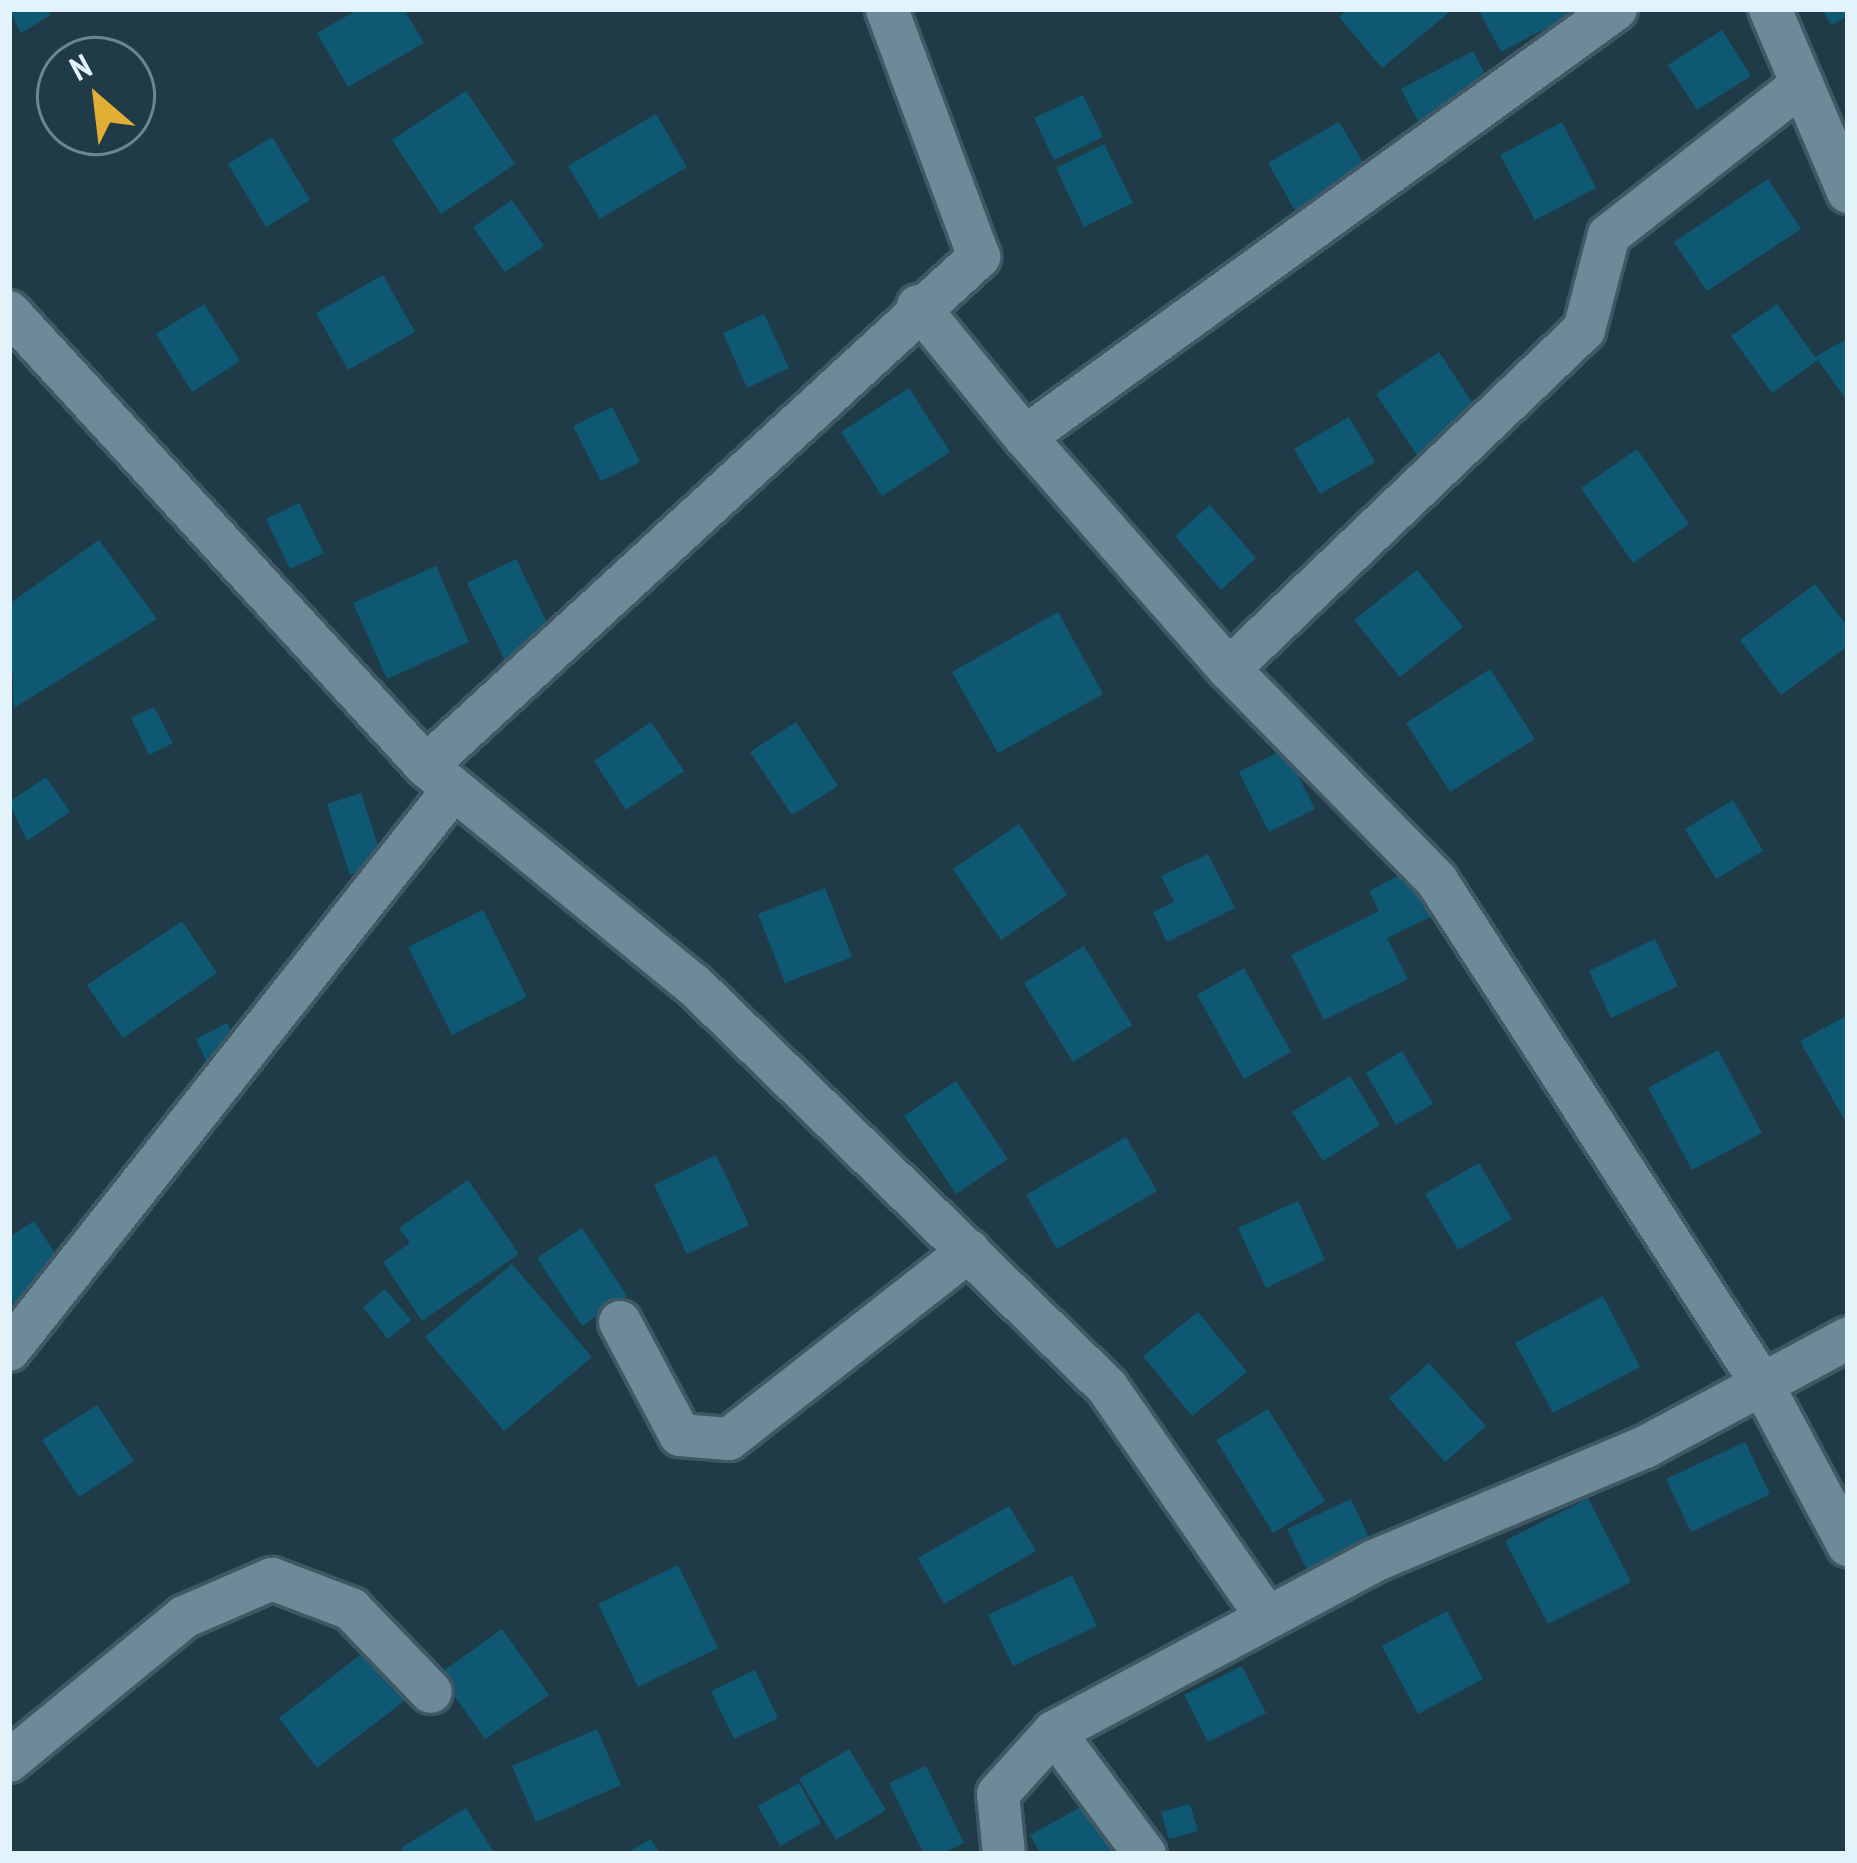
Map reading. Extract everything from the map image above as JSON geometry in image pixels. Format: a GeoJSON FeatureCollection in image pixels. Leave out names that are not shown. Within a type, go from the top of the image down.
{"type":"FeatureCollection","features":[{"type":"Feature","properties":{"kind":"street"},"geometry":{"type":"LineString","coordinates":[[9,1350],[440,778],[918,306],[979,257],[887,9]]}},
{"type":"Feature","properties":{"kind":"street"},"geometry":{"type":"LineString","coordinates":[[1025,437],[1616,9]]}},
{"type":"Feature","properties":{"kind":"street"},"geometry":{"type":"LineString","coordinates":[[1770,9],[1848,192]]}},
{"type":"Feature","properties":{"kind":"street"},"geometry":{"type":"LineString","coordinates":[[1228,669],[1584,330],[1609,235],[1802,84]]}},
{"type":"Feature","properties":{"kind":"street"},"geometry":{"type":"LineString","coordinates":[[918,306],[1025,437],[1228,669],[1437,880],[1762,1384],[1848,1545]]}},
{"type":"Feature","properties":{"kind":"street"},"geometry":{"type":"LineString","coordinates":[[9,312],[440,778],[694,985],[1107,1387],[1267,1617]]}},
{"type":"Feature","properties":{"kind":"street"},"geometry":{"type":"LineString","coordinates":[[620,1322],[680,1435],[729,1439],[969,1252]]}},
{"type":"Feature","properties":{"kind":"street"},"geometry":{"type":"LineString","coordinates":[[1004,1854],[998,1794],[1054,1732],[1267,1617],[1762,1384],[1848,1338]]}},
{"type":"Feature","properties":{"kind":"street"},"geometry":{"type":"LineString","coordinates":[[9,1761],[184,1617],[272,1579],[351,1609],[430,1692]]}},
{"type":"Feature","properties":{"kind":"street"},"geometry":{"type":"LineString","coordinates":[[1054,1732],[1145,1854]]}},
{"type":"Feature","properties":{"kind":"building"},"geometry":{"type":"Polygon","coordinates":[[[9,9],[47,9],[51,15],[21,33],[9,9]]]}},
{"type":"Feature","properties":{"kind":"building"},"geometry":{"type":"Polygon","coordinates":[[[359,9],[404,9],[424,43],[348,87],[317,33],[359,9]]]}},
{"type":"Feature","properties":{"kind":"building"},"geometry":{"type":"Polygon","coordinates":[[[1348,9],[1453,9],[1382,68],[1339,17],[1348,9]]]}},
{"type":"Feature","properties":{"kind":"building"},"geometry":{"type":"Polygon","coordinates":[[[1478,9],[1582,9],[1501,52],[1478,9]]]}},
{"type":"Feature","properties":{"kind":"building"},"geometry":{"type":"Polygon","coordinates":[[[1822,9],[1848,9],[1848,16],[1831,25],[1822,9]]]}},
{"type":"Feature","properties":{"kind":"building"},"geometry":{"type":"Polygon","coordinates":[[[1722,30],[1751,76],[1697,110],[1668,65],[1722,30]]]}},
{"type":"Feature","properties":{"kind":"building"},"geometry":{"type":"Polygon","coordinates":[[[1473,51],[1495,93],[1424,132],[1401,89],[1473,51]]]}},
{"type":"Feature","properties":{"kind":"building"},"geometry":{"type":"Polygon","coordinates":[[[466,91],[515,164],[441,214],[392,140],[466,91]]]}},
{"type":"Feature","properties":{"kind":"building"},"geometry":{"type":"Polygon","coordinates":[[[1083,95],[1103,137],[1054,160],[1034,118],[1083,95]]]}},
{"type":"Feature","properties":{"kind":"building"},"geometry":{"type":"Polygon","coordinates":[[[656,114],[687,167],[600,219],[568,166],[656,114]]]}},
{"type":"Feature","properties":{"kind":"building"},"geometry":{"type":"Polygon","coordinates":[[[1339,122],[1370,174],[1298,216],[1268,163],[1339,122]]]}},
{"type":"Feature","properties":{"kind":"building"},"geometry":{"type":"Polygon","coordinates":[[[1562,122],[1596,188],[1535,220],[1500,155],[1562,122]]]}},
{"type":"Feature","properties":{"kind":"building"},"geometry":{"type":"Polygon","coordinates":[[[272,137],[310,200],[266,227],[228,164],[272,137]]]}},
{"type":"Feature","properties":{"kind":"building"},"geometry":{"type":"Polygon","coordinates":[[[1104,144],[1133,203],[1084,227],[1056,168],[1104,144]]]}},
{"type":"Feature","properties":{"kind":"building"},"geometry":{"type":"Polygon","coordinates":[[[1768,179],[1801,229],[1707,291],[1674,242],[1768,179]]]}},
{"type":"Feature","properties":{"kind":"building"},"geometry":{"type":"Polygon","coordinates":[[[512,200],[544,246],[505,272],[473,227],[512,200]]]}},
{"type":"Feature","properties":{"kind":"building"},"geometry":{"type":"Polygon","coordinates":[[[383,275],[415,332],[348,370],[316,313],[383,275]]]}},
{"type":"Feature","properties":{"kind":"building"},"geometry":{"type":"Polygon","coordinates":[[[204,304],[240,361],[192,392],[156,334],[204,304]]]}},
{"type":"Feature","properties":{"kind":"building"},"geometry":{"type":"Polygon","coordinates":[[[1777,304],[1815,357],[1848,338],[1848,402],[1818,360],[1772,393],[1731,336],[1777,304]]]}},
{"type":"Feature","properties":{"kind":"building"},"geometry":{"type":"Polygon","coordinates":[[[764,314],[789,368],[747,388],[723,333],[764,314]]]}},
{"type":"Feature","properties":{"kind":"building"},"geometry":{"type":"Polygon","coordinates":[[[1439,352],[1479,413],[1417,455],[1376,394],[1439,352]]]}},
{"type":"Feature","properties":{"kind":"building"},"geometry":{"type":"Polygon","coordinates":[[[909,388],[950,452],[882,496],[841,432],[909,388]]]}},
{"type":"Feature","properties":{"kind":"building"},"geometry":{"type":"Polygon","coordinates":[[[612,407],[640,462],[601,481],[573,426],[612,407]]]}},
{"type":"Feature","properties":{"kind":"building"},"geometry":{"type":"Polygon","coordinates":[[[1349,417],[1375,462],[1320,494],[1294,449],[1349,417]]]}},
{"type":"Feature","properties":{"kind":"building"},"geometry":{"type":"Polygon","coordinates":[[[1637,449],[1689,524],[1633,563],[1581,488],[1637,449]]]}},
{"type":"Feature","properties":{"kind":"building"},"geometry":{"type":"Polygon","coordinates":[[[299,503],[324,553],[290,569],[266,519],[299,503]]]}},
{"type":"Feature","properties":{"kind":"building"},"geometry":{"type":"Polygon","coordinates":[[[1210,505],[1256,558],[1221,590],[1175,536],[1210,505]]]}},
{"type":"Feature","properties":{"kind":"building"},"geometry":{"type":"Polygon","coordinates":[[[99,540],[157,619],[14,708],[9,604],[99,540]]]}},
{"type":"Feature","properties":{"kind":"building"},"geometry":{"type":"Polygon","coordinates":[[[516,559],[553,635],[504,659],[467,583],[516,559]]]}},
{"type":"Feature","properties":{"kind":"building"},"geometry":{"type":"Polygon","coordinates":[[[436,566],[469,642],[387,679],[353,603],[436,566]]]}},
{"type":"Feature","properties":{"kind":"building"},"geometry":{"type":"Polygon","coordinates":[[[1417,570],[1463,627],[1400,677],[1354,620],[1417,570]]]}},
{"type":"Feature","properties":{"kind":"building"},"geometry":{"type":"Polygon","coordinates":[[[1815,584],[1848,627],[1848,646],[1781,695],[1740,640],[1815,584]]]}},
{"type":"Feature","properties":{"kind":"building"},"geometry":{"type":"Polygon","coordinates":[[[1058,612],[1103,694],[998,753],[952,672],[1058,612]]]}},
{"type":"Feature","properties":{"kind":"building"},"geometry":{"type":"Polygon","coordinates":[[[1490,669],[1535,739],[1450,792],[1406,723],[1490,669]]]}},
{"type":"Feature","properties":{"kind":"building"},"geometry":{"type":"Polygon","coordinates":[[[154,707],[173,743],[149,755],[131,718],[154,707]]]}},
{"type":"Feature","properties":{"kind":"building"},"geometry":{"type":"Polygon","coordinates":[[[651,722],[684,771],[626,810],[594,761],[651,722]]]}},
{"type":"Feature","properties":{"kind":"building"},"geometry":{"type":"Polygon","coordinates":[[[796,722],[838,786],[792,815],[750,752],[796,722]]]}},
{"type":"Feature","properties":{"kind":"building"},"geometry":{"type":"Polygon","coordinates":[[[1285,749],[1315,809],[1269,832],[1239,772],[1285,749]]]}},
{"type":"Feature","properties":{"kind":"building"},"geometry":{"type":"Polygon","coordinates":[[[46,777],[70,812],[27,841],[9,802],[46,777]]]}},
{"type":"Feature","properties":{"kind":"building"},"geometry":{"type":"Polygon","coordinates":[[[361,793],[384,864],[350,875],[327,804],[361,793]]]}},
{"type":"Feature","properties":{"kind":"building"},"geometry":{"type":"Polygon","coordinates":[[[1733,800],[1763,851],[1716,879],[1685,829],[1733,800]]]}},
{"type":"Feature","properties":{"kind":"building"},"geometry":{"type":"Polygon","coordinates":[[[1019,824],[1067,895],[1001,940],[953,869],[1019,824]]]}},
{"type":"Feature","properties":{"kind":"building"},"geometry":{"type":"Polygon","coordinates":[[[1208,854],[1235,908],[1167,942],[1153,912],[1174,902],[1161,876],[1208,854]]]}},
{"type":"Feature","properties":{"kind":"building"},"geometry":{"type":"Polygon","coordinates":[[[1409,870],[1432,916],[1387,938],[1408,979],[1324,1020],[1291,955],[1379,911],[1369,891],[1409,870]]]}},
{"type":"Feature","properties":{"kind":"building"},"geometry":{"type":"Polygon","coordinates":[[[825,888],[852,957],[785,983],[758,914],[825,888]]]}},
{"type":"Feature","properties":{"kind":"building"},"geometry":{"type":"Polygon","coordinates":[[[483,910],[527,997],[452,1035],[408,947],[483,910]]]}},
{"type":"Feature","properties":{"kind":"building"},"geometry":{"type":"Polygon","coordinates":[[[182,921],[217,973],[123,1038],[87,985],[182,921]]]}},
{"type":"Feature","properties":{"kind":"building"},"geometry":{"type":"Polygon","coordinates":[[[1655,939],[1678,986],[1611,1018],[1589,971],[1655,939]]]}},
{"type":"Feature","properties":{"kind":"building"},"geometry":{"type":"Polygon","coordinates":[[[1084,946],[1132,1025],[1073,1062],[1024,983],[1084,946]]]}},
{"type":"Feature","properties":{"kind":"building"},"geometry":{"type":"Polygon","coordinates":[[[1244,968],[1291,1052],[1244,1079],[1197,995],[1244,968]]]}},
{"type":"Feature","properties":{"kind":"building"},"geometry":{"type":"Polygon","coordinates":[[[1848,1015],[1848,1126],[1800,1041],[1848,1015]]]}},
{"type":"Feature","properties":{"kind":"building"},"geometry":{"type":"Polygon","coordinates":[[[227,1023],[240,1051],[209,1067],[196,1039],[227,1023]]]}},
{"type":"Feature","properties":{"kind":"building"},"geometry":{"type":"Polygon","coordinates":[[[1718,1050],[1762,1133],[1692,1170],[1648,1088],[1718,1050]]]}},
{"type":"Feature","properties":{"kind":"building"},"geometry":{"type":"Polygon","coordinates":[[[1402,1051],[1433,1104],[1396,1125],[1366,1073],[1402,1051]]]}},
{"type":"Feature","properties":{"kind":"building"},"geometry":{"type":"Polygon","coordinates":[[[1350,1076],[1380,1125],[1323,1161],[1292,1112],[1350,1076]]]}},
{"type":"Feature","properties":{"kind":"building"},"geometry":{"type":"Polygon","coordinates":[[[956,1081],[1008,1159],[956,1194],[904,1116],[956,1081]]]}},
{"type":"Feature","properties":{"kind":"building"},"geometry":{"type":"Polygon","coordinates":[[[1126,1137],[1157,1191],[1057,1249],[1026,1195],[1126,1137]]]}},
{"type":"Feature","properties":{"kind":"building"},"geometry":{"type":"Polygon","coordinates":[[[716,1155],[749,1225],[687,1254],[654,1185],[716,1155]]]}},
{"type":"Feature","properties":{"kind":"building"},"geometry":{"type":"Polygon","coordinates":[[[1479,1163],[1512,1219],[1458,1250],[1425,1194],[1479,1163]]]}},
{"type":"Feature","properties":{"kind":"building"},"geometry":{"type":"Polygon","coordinates":[[[468,1180],[519,1254],[422,1321],[383,1262],[410,1243],[399,1228],[468,1180]]]}},
{"type":"Feature","properties":{"kind":"building"},"geometry":{"type":"Polygon","coordinates":[[[1298,1201],[1325,1260],[1266,1288],[1238,1228],[1298,1201]]]}},
{"type":"Feature","properties":{"kind":"building"},"geometry":{"type":"Polygon","coordinates":[[[34,1221],[65,1269],[9,1306],[9,1237],[34,1221]]]}},
{"type":"Feature","properties":{"kind":"building"},"geometry":{"type":"Polygon","coordinates":[[[582,1228],[627,1296],[582,1326],[537,1258],[582,1228]]]}},
{"type":"Feature","properties":{"kind":"building"},"geometry":{"type":"Polygon","coordinates":[[[512,1264],[592,1357],[504,1431],[425,1337],[512,1264]]]}},
{"type":"Feature","properties":{"kind":"building"},"geometry":{"type":"Polygon","coordinates":[[[385,1289],[411,1320],[388,1339],[363,1307],[385,1289]]]}},
{"type":"Feature","properties":{"kind":"building"},"geometry":{"type":"Polygon","coordinates":[[[1603,1296],[1640,1367],[1553,1413],[1515,1343],[1603,1296]]]}},
{"type":"Feature","properties":{"kind":"building"},"geometry":{"type":"Polygon","coordinates":[[[1198,1312],[1247,1372],[1192,1416],[1143,1356],[1198,1312]]]}},
{"type":"Feature","properties":{"kind":"building"},"geometry":{"type":"Polygon","coordinates":[[[1429,1363],[1486,1426],[1445,1462],[1389,1398],[1429,1363]]]}},
{"type":"Feature","properties":{"kind":"building"},"geometry":{"type":"Polygon","coordinates":[[[97,1405],[134,1461],[79,1497],[42,1440],[97,1405]]]}},
{"type":"Feature","properties":{"kind":"building"},"geometry":{"type":"Polygon","coordinates":[[[1268,1409],[1325,1501],[1273,1533],[1216,1440],[1268,1409]]]}},
{"type":"Feature","properties":{"kind":"building"},"geometry":{"type":"Polygon","coordinates":[[[1745,1442],[1770,1494],[1691,1532],[1666,1479],[1745,1442]]]}},
{"type":"Feature","properties":{"kind":"building"},"geometry":{"type":"Polygon","coordinates":[[[1588,1498],[1631,1582],[1548,1624],[1505,1541],[1588,1498]]]}},
{"type":"Feature","properties":{"kind":"building"},"geometry":{"type":"Polygon","coordinates":[[[1351,1499],[1372,1544],[1309,1574],[1287,1529],[1351,1499]]]}},
{"type":"Feature","properties":{"kind":"building"},"geometry":{"type":"Polygon","coordinates":[[[1009,1506],[1036,1551],[944,1604],[918,1558],[1009,1506]]]}},
{"type":"Feature","properties":{"kind":"building"},"geometry":{"type":"Polygon","coordinates":[[[678,1565],[718,1648],[638,1687],[598,1604],[678,1565]]]}},
{"type":"Feature","properties":{"kind":"building"},"geometry":{"type":"Polygon","coordinates":[[[1072,1575],[1097,1626],[1013,1666],[988,1615],[1072,1575]]]}},
{"type":"Feature","properties":{"kind":"building"},"geometry":{"type":"Polygon","coordinates":[[[1447,1611],[1483,1679],[1418,1714],[1382,1646],[1447,1611]]]}},
{"type":"Feature","properties":{"kind":"building"},"geometry":{"type":"Polygon","coordinates":[[[502,1629],[549,1695],[485,1739],[439,1674],[502,1629]]]}},
{"type":"Feature","properties":{"kind":"building"},"geometry":{"type":"Polygon","coordinates":[[[369,1648],[408,1698],[317,1768],[279,1718],[369,1648]]]}},
{"type":"Feature","properties":{"kind":"building"},"geometry":{"type":"Polygon","coordinates":[[[1242,1666],[1266,1713],[1208,1742],[1184,1695],[1242,1666]]]}},
{"type":"Feature","properties":{"kind":"building"},"geometry":{"type":"Polygon","coordinates":[[[755,1670],[778,1718],[734,1739],[711,1691],[755,1670]]]}},
{"type":"Feature","properties":{"kind":"building"},"geometry":{"type":"Polygon","coordinates":[[[597,1729],[621,1785],[536,1822],[512,1766],[597,1729]]]}},
{"type":"Feature","properties":{"kind":"building"},"geometry":{"type":"Polygon","coordinates":[[[849,1749],[886,1810],[836,1840],[799,1779],[849,1749]]]}},
{"type":"Feature","properties":{"kind":"building"},"geometry":{"type":"Polygon","coordinates":[[[926,1766],[964,1843],[942,1854],[924,1854],[889,1783],[926,1766]]]}},
{"type":"Feature","properties":{"kind":"building"},"geometry":{"type":"Polygon","coordinates":[[[799,1783],[821,1823],[780,1846],[758,1806],[799,1783]]]}},
{"type":"Feature","properties":{"kind":"building"},"geometry":{"type":"Polygon","coordinates":[[[1092,1801],[1121,1854],[1041,1854],[1030,1835],[1092,1801]]]}},
{"type":"Feature","properties":{"kind":"building"},"geometry":{"type":"Polygon","coordinates":[[[1190,1804],[1198,1831],[1169,1839],[1161,1812],[1190,1804]]]}},
{"type":"Feature","properties":{"kind":"building"},"geometry":{"type":"Polygon","coordinates":[[[466,1808],[495,1854],[405,1854],[401,1848],[466,1808]]]}},
{"type":"Feature","properties":{"kind":"building"},"geometry":{"type":"Polygon","coordinates":[[[651,1839],[660,1854],[625,1854],[651,1839]]]}}]}
